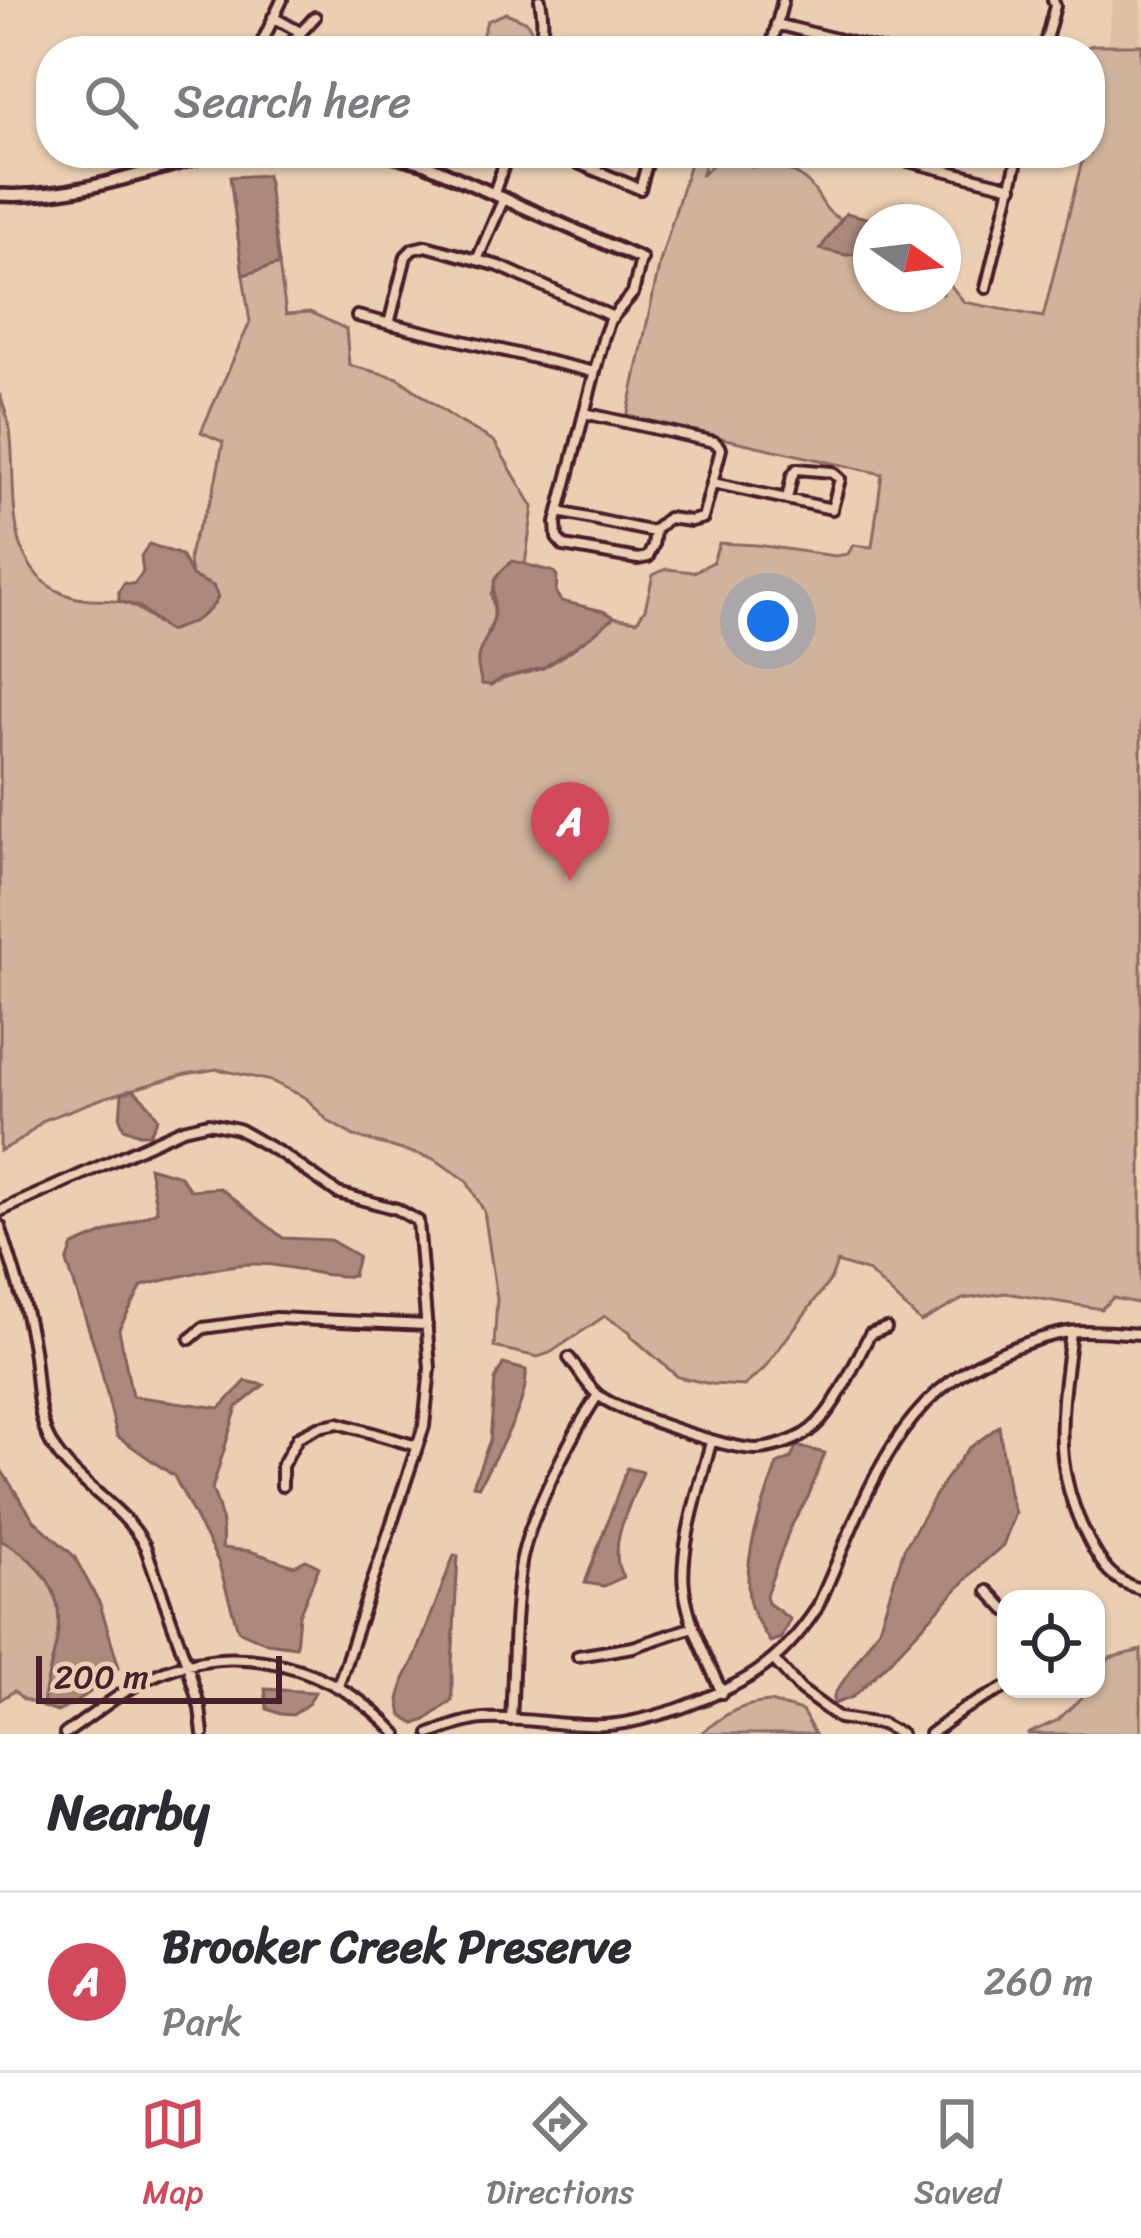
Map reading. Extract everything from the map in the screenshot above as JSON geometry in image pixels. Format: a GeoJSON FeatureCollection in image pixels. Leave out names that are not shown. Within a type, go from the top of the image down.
{"type":"FeatureCollection","features":[{"type":"Feature","properties":{"kind":"street"},"geometry":{"type":"LineString","coordinates":[[265,36],[282,0]]}},
{"type":"Feature","properties":{"kind":"street"},"geometry":{"type":"LineString","coordinates":[[541,0],[542,36]]}},
{"type":"Feature","properties":{"kind":"street"},"geometry":{"type":"LineString","coordinates":[[773,36],[782,0]]}},
{"type":"Feature","properties":{"kind":"street"},"geometry":{"type":"LineString","coordinates":[[1047,36],[1053,0]]}},
{"type":"Feature","properties":{"kind":"street"},"geometry":{"type":"LineString","coordinates":[[297,36],[315,16]]}},
{"type":"Feature","properties":{"kind":"street"},"geometry":{"type":"LineString","coordinates":[[273,17],[300,32]]}},
{"type":"Feature","properties":{"kind":"street"},"geometry":{"type":"LineString","coordinates":[[776,24],[824,36]]}},
{"type":"Feature","properties":{"kind":"street"},"geometry":{"type":"LineString","coordinates":[[0,195],[66,191],[156,168]]}},
{"type":"Feature","properties":{"kind":"street"},"geometry":{"type":"LineString","coordinates":[[435,168],[641,259],[633,293],[604,336],[559,512],[557,538],[564,546],[638,559],[648,556],[655,530]]}},
{"type":"Feature","properties":{"kind":"street"},"geometry":{"type":"LineString","coordinates":[[477,260],[505,168]]}},
{"type":"Feature","properties":{"kind":"street"},"geometry":{"type":"LineString","coordinates":[[590,168],[640,189],[646,168]]}},
{"type":"Feature","properties":{"kind":"street"},"geometry":{"type":"LineString","coordinates":[[936,168],[1012,187]]}},
{"type":"Feature","properties":{"kind":"street"},"geometry":{"type":"LineString","coordinates":[[986,288],[1016,168]]}},
{"type":"Feature","properties":{"kind":"street"},"geometry":{"type":"LineString","coordinates":[[389,324],[406,256],[426,246],[499,266],[614,317]]}},
{"type":"Feature","properties":{"kind":"street"},"geometry":{"type":"LineString","coordinates":[[357,316],[594,372]]}},
{"type":"Feature","properties":{"kind":"street"},"geometry":{"type":"LineString","coordinates":[[559,512],[655,530],[668,518],[703,518],[713,483],[721,449],[715,442],[584,413]]}},
{"type":"Feature","properties":{"kind":"street"},"geometry":{"type":"LineString","coordinates":[[713,483],[832,509],[840,479],[832,472],[797,469],[788,499]]}},
{"type":"Feature","properties":{"kind":"street"},"geometry":{"type":"LineString","coordinates":[[0,1211],[183,1129],[209,1124],[250,1134],[338,1192],[415,1216],[427,1325],[429,1394],[424,1426],[338,1686]]}},
{"type":"Feature","properties":{"kind":"street"},"geometry":{"type":"LineString","coordinates":[[0,1226],[31,1337],[47,1435],[64,1462],[137,1532],[187,1664],[203,1734]]}},
{"type":"Feature","properties":{"kind":"street"},"geometry":{"type":"LineString","coordinates":[[190,1339],[203,1328],[276,1318],[427,1325]]}},
{"type":"Feature","properties":{"kind":"street"},"geometry":{"type":"LineString","coordinates":[[569,1358],[598,1395],[628,1410],[711,1442],[759,1449],[802,1436],[828,1412],[870,1334],[886,1328]]}},
{"type":"Feature","properties":{"kind":"street"},"geometry":{"type":"LineString","coordinates":[[1071,1332],[1061,1413],[1068,1495],[1110,1576],[1141,1589]]}},
{"type":"Feature","properties":{"kind":"street"},"geometry":{"type":"LineString","coordinates":[[430,1734],[482,1719],[609,1725],[660,1715],[745,1682],[796,1639],[817,1608],[873,1480],[909,1421],[952,1378],[994,1354],[1071,1332],[1141,1334]]}},
{"type":"Feature","properties":{"kind":"street"},"geometry":{"type":"LineString","coordinates":[[511,1720],[524,1550],[556,1473],[598,1395]]}},
{"type":"Feature","properties":{"kind":"street"},"geometry":{"type":"LineString","coordinates":[[282,1486],[282,1466],[298,1438],[317,1427],[338,1423],[417,1446]]}},
{"type":"Feature","properties":{"kind":"street"},"geometry":{"type":"LineString","coordinates":[[711,1442],[684,1564],[684,1587],[693,1627],[722,1693]]}},
{"type":"Feature","properties":{"kind":"street"},"geometry":{"type":"LineString","coordinates":[[988,1591],[997,1600]]}},
{"type":"Feature","properties":{"kind":"street"},"geometry":{"type":"LineString","coordinates":[[578,1656],[633,1647],[693,1627]]}},
{"type":"Feature","properties":{"kind":"street"},"geometry":{"type":"LineString","coordinates":[[65,1734],[152,1677],[187,1664],[224,1658],[290,1666],[338,1686],[378,1712],[397,1734]]}},
{"type":"Feature","properties":{"kind":"street"},"geometry":{"type":"LineString","coordinates":[[774,1660],[802,1690],[839,1718],[882,1724],[901,1734]]}},
{"type":"Feature","properties":{"kind":"street"},"geometry":{"type":"LineString","coordinates":[[930,1734],[964,1708],[997,1692]]}},
{"type":"Feature","properties":{"kind":"shaded area"},"geometry":{"type":"Polygon","coordinates":[[[1113,0],[1141,0],[1141,45],[1108,44],[1113,0]]]}},
{"type":"Feature","properties":{"kind":"shaded area"},"geometry":{"type":"Polygon","coordinates":[[[506,13],[527,22],[534,36],[482,36],[487,21],[506,13]]]}},
{"type":"Feature","properties":{"kind":"shaded area"},"geometry":{"type":"Polygon","coordinates":[[[1105,45],[1141,45],[1141,1304],[1113,1298],[1101,1309],[1006,1293],[963,1299],[921,1322],[869,1272],[837,1262],[831,1279],[763,1370],[744,1386],[711,1384],[678,1377],[630,1332],[605,1316],[538,1357],[494,1347],[497,1299],[484,1211],[466,1180],[434,1159],[354,1136],[328,1121],[306,1098],[271,1081],[217,1069],[186,1074],[44,1120],[0,1151],[0,394],[10,430],[16,523],[30,565],[64,594],[122,602],[157,624],[213,586],[192,576],[189,565],[192,544],[213,492],[223,442],[201,432],[250,322],[243,275],[279,264],[286,314],[310,312],[346,329],[349,365],[398,378],[494,441],[533,507],[525,565],[513,562],[491,593],[495,615],[488,632],[491,685],[549,665],[614,617],[637,621],[645,609],[653,575],[666,569],[694,572],[713,562],[719,543],[835,556],[848,554],[853,545],[872,547],[882,474],[627,417],[660,262],[688,168],[704,168],[701,176],[709,168],[782,168],[802,178],[841,219],[821,249],[853,254],[853,312],[961,312],[961,298],[1043,317],[1080,168],[1105,168],[1105,45]]]}},
{"type":"Feature","properties":{"kind":"shaded area"},"geometry":{"type":"Polygon","coordinates":[[[267,175],[279,264],[243,275],[230,177],[267,175]]]}},
{"type":"Feature","properties":{"kind":"shaded area"},"geometry":{"type":"Polygon","coordinates":[[[846,213],[853,215],[853,254],[820,249],[846,213]]]}},
{"type":"Feature","properties":{"kind":"shaded area"},"geometry":{"type":"Polygon","coordinates":[[[149,544],[181,555],[192,576],[213,586],[218,597],[203,615],[168,631],[140,607],[119,601],[124,583],[134,584],[143,572],[141,556],[149,544]]]}},
{"type":"Feature","properties":{"kind":"shaded area"},"geometry":{"type":"Polygon","coordinates":[[[513,561],[554,572],[561,601],[614,617],[543,668],[482,684],[478,656],[493,621],[494,583],[513,561]]]}},
{"type":"Feature","properties":{"kind":"shaded area"},"geometry":{"type":"Polygon","coordinates":[[[134,1090],[158,1118],[150,1134],[124,1128],[120,1118],[122,1093],[134,1090]]]}},
{"type":"Feature","properties":{"kind":"shaded area"},"geometry":{"type":"Polygon","coordinates":[[[149,1167],[180,1176],[190,1190],[220,1188],[283,1238],[330,1240],[358,1256],[353,1276],[244,1264],[142,1286],[119,1329],[132,1396],[220,1408],[246,1381],[264,1385],[237,1407],[212,1489],[221,1518],[222,1548],[250,1551],[294,1566],[306,1560],[319,1567],[299,1615],[296,1647],[267,1643],[238,1630],[218,1561],[174,1476],[117,1436],[67,1262],[73,1246],[157,1211],[149,1167]]]}},
{"type":"Feature","properties":{"kind":"shaded area"},"geometry":{"type":"Polygon","coordinates":[[[503,1364],[526,1370],[522,1398],[479,1486],[473,1485],[490,1440],[495,1380],[503,1364]]]}},
{"type":"Feature","properties":{"kind":"shaded area"},"geometry":{"type":"Polygon","coordinates":[[[999,1426],[1015,1513],[1003,1545],[853,1697],[834,1704],[834,1695],[879,1628],[904,1549],[944,1481],[968,1449],[999,1426]]]}},
{"type":"Feature","properties":{"kind":"shaded area"},"geometry":{"type":"Polygon","coordinates":[[[796,1446],[825,1453],[766,1595],[768,1603],[790,1619],[781,1638],[770,1642],[750,1604],[749,1565],[777,1464],[791,1458],[796,1446]]]}},
{"type":"Feature","properties":{"kind":"shaded area"},"geometry":{"type":"Polygon","coordinates":[[[0,1468],[34,1520],[74,1556],[100,1604],[119,1667],[57,1712],[43,1707],[58,1635],[57,1602],[39,1569],[0,1540],[0,1468]]]}},
{"type":"Feature","properties":{"kind":"shaded area"},"geometry":{"type":"Polygon","coordinates":[[[627,1468],[643,1472],[619,1538],[618,1565],[623,1577],[604,1586],[585,1583],[627,1468]]]}},
{"type":"Feature","properties":{"kind":"shaded area"},"geometry":{"type":"Polygon","coordinates":[[[0,1540],[39,1569],[57,1602],[58,1635],[43,1707],[14,1691],[0,1700],[0,1540]]]}},
{"type":"Feature","properties":{"kind":"shaded area"},"geometry":{"type":"Polygon","coordinates":[[[454,1555],[458,1556],[452,1700],[415,1724],[402,1716],[399,1700],[454,1555]]]}},
{"type":"Feature","properties":{"kind":"shaded area"},"geometry":{"type":"Polygon","coordinates":[[[1141,1650],[1141,1734],[1027,1734],[1058,1720],[1081,1698],[1105,1698],[1109,1658],[1141,1650]]]}},
{"type":"Feature","properties":{"kind":"shaded area"},"geometry":{"type":"Polygon","coordinates":[[[265,1689],[315,1692],[293,1715],[267,1709],[265,1689]]]}},
{"type":"Feature","properties":{"kind":"shaded area"},"geometry":{"type":"Polygon","coordinates":[[[770,1702],[802,1711],[815,1734],[700,1734],[732,1712],[770,1702]]]}},
{"type":"Feature","properties":{"kind":"place","name":"Brooker Creek Preserve"},"geometry":{"type":"Point","coordinates":[570,881]}}]}
